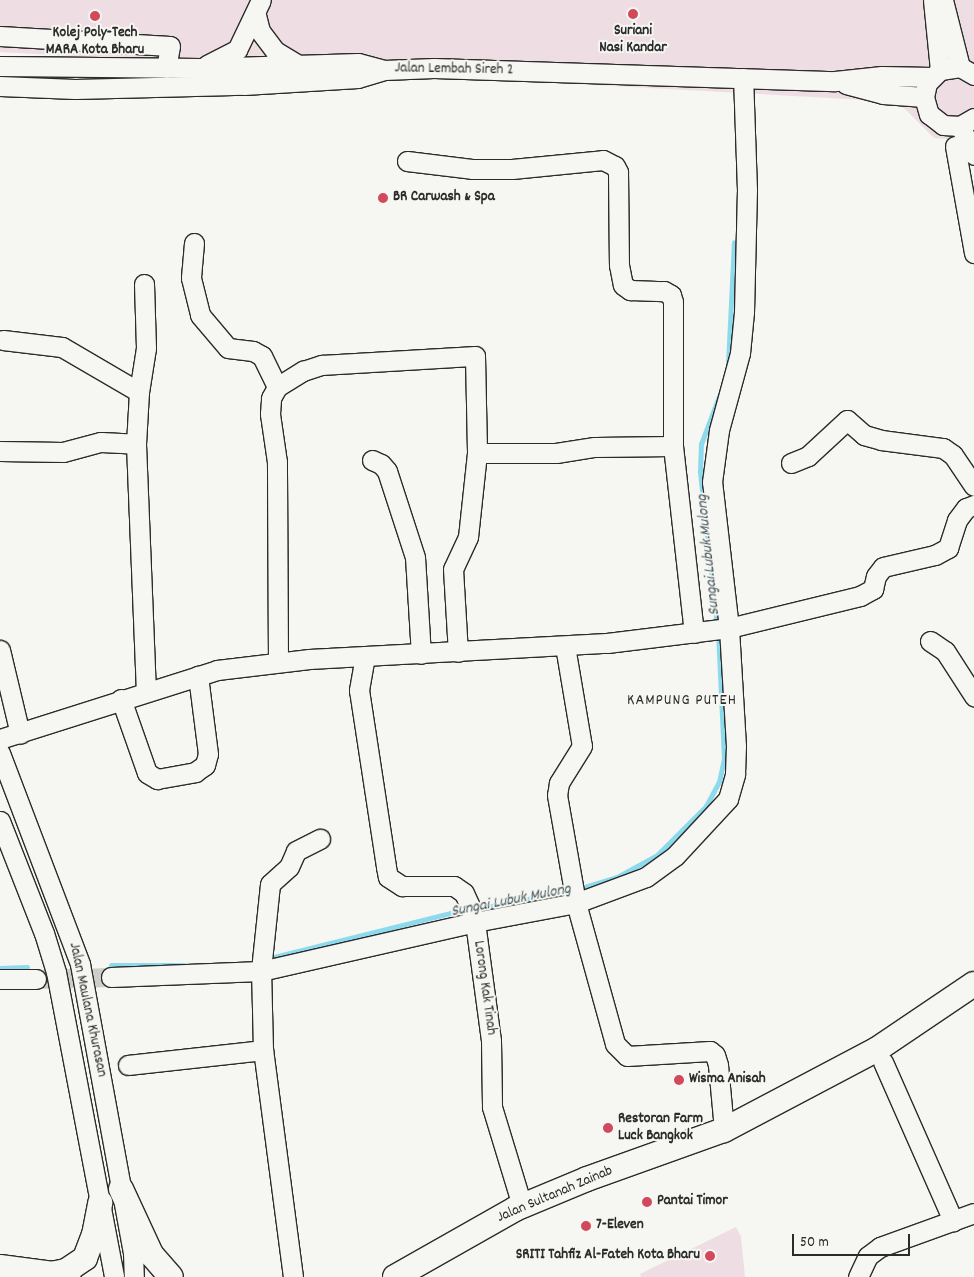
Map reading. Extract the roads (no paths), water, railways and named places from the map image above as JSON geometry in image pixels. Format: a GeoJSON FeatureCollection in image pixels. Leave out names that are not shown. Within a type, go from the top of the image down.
{"type":"FeatureCollection","features":[{"type":"Feature","properties":{"kind":"main road","name":"Jalan Sultanah Zainab"},"geometry":{"type":"LineString","coordinates":[[724,1130],[876,1050],[974,984]]}},
{"type":"Feature","properties":{"kind":"main road","name":"Jalan Sultanah Zainab"},"geometry":{"type":"LineString","coordinates":[[395,1277],[522,1206],[587,1179],[724,1130],[775,1116],[883,1062],[974,1003]]}},
{"type":"Feature","properties":{"kind":"main road"},"geometry":{"type":"LineString","coordinates":[[121,1189],[151,1254],[171,1277]]}},
{"type":"Feature","properties":{"kind":"main road"},"geometry":{"type":"LineString","coordinates":[[51,1274],[66,1270],[85,1258],[94,1235],[100,1203]]}},
{"type":"Feature","properties":{"kind":"main road"},"geometry":{"type":"LineString","coordinates":[[0,1267],[84,1277]]}},
{"type":"Feature","properties":{"kind":"street"},"geometry":{"type":"LineString","coordinates":[[932,0],[935,73],[924,97],[925,106],[935,120],[942,125],[970,122],[974,155]]}},
{"type":"Feature","properties":{"kind":"street"},"geometry":{"type":"LineString","coordinates":[[835,81],[967,71],[943,0]]}},
{"type":"Feature","properties":{"kind":"street"},"geometry":{"type":"LineString","coordinates":[[258,7],[260,30],[275,51],[301,66]]}},
{"type":"Feature","properties":{"kind":"street"},"geometry":{"type":"LineString","coordinates":[[200,68],[237,50],[258,7]]}},
{"type":"Feature","properties":{"kind":"street"},"geometry":{"type":"LineString","coordinates":[[0,36],[170,46],[166,68]]}},
{"type":"Feature","properties":{"kind":"street"},"geometry":{"type":"LineString","coordinates":[[0,47],[31,38]]}},
{"type":"Feature","properties":{"kind":"street"},"geometry":{"type":"LineString","coordinates":[[0,66],[200,68],[358,63],[384,70]]}},
{"type":"Feature","properties":{"kind":"street","name":"Jalan Lembah Sireh 2"},"geometry":{"type":"LineString","coordinates":[[3,88],[75,89],[348,79],[384,70],[434,68],[835,81]]}},
{"type":"Feature","properties":{"kind":"street"},"geometry":{"type":"LineString","coordinates":[[111,977],[260,970],[475,922],[576,903],[646,877],[675,856],[728,799],[735,774],[736,746],[712,482],[719,430],[740,353],[744,312],[747,190],[743,78]]}},
{"type":"Feature","properties":{"kind":"street"},"geometry":{"type":"LineString","coordinates":[[835,81],[883,94],[924,97]]}},
{"type":"Feature","properties":{"kind":"street"},"geometry":{"type":"LineString","coordinates":[[955,146],[974,253]]}},
{"type":"Feature","properties":{"kind":"street"},"geometry":{"type":"LineString","coordinates":[[407,161],[496,169],[603,160],[615,166],[619,265],[624,285],[630,290],[664,291],[671,295],[674,302],[673,446],[694,633]]}},
{"type":"Feature","properties":{"kind":"street"},"geometry":{"type":"LineString","coordinates":[[194,243],[191,278],[200,314],[228,348],[253,351],[262,356],[277,387]]}},
{"type":"Feature","properties":{"kind":"street"},"geometry":{"type":"LineString","coordinates":[[144,284],[146,348],[139,392],[136,444],[146,691]]}},
{"type":"Feature","properties":{"kind":"street"},"geometry":{"type":"LineString","coordinates":[[2,340],[62,347],[139,392]]}},
{"type":"Feature","properties":{"kind":"street"},"geometry":{"type":"LineString","coordinates":[[278,662],[277,462],[270,414],[271,398],[277,387],[303,370],[322,366],[475,356],[477,453],[468,538],[453,569],[458,652]]}},
{"type":"Feature","properties":{"kind":"street"},"geometry":{"type":"LineString","coordinates":[[791,462],[808,456],[847,420],[864,435],[881,440],[943,448],[953,455],[974,486]]}},
{"type":"Feature","properties":{"kind":"street"},"geometry":{"type":"LineString","coordinates":[[0,451],[63,452],[102,442],[136,444]]}},
{"type":"Feature","properties":{"kind":"street"},"geometry":{"type":"LineString","coordinates":[[477,453],[556,453],[595,447],[673,446]]}},
{"type":"Feature","properties":{"kind":"street"},"geometry":{"type":"LineString","coordinates":[[372,460],[381,464],[387,472],[415,557],[421,654]]}},
{"type":"Feature","properties":{"kind":"street"},"geometry":{"type":"LineString","coordinates":[[8,741],[146,691],[198,676],[278,662],[565,646],[726,629],[860,596],[873,589],[876,576],[883,567],[935,555],[948,548],[957,520],[966,508],[974,505]]}},
{"type":"Feature","properties":{"kind":"street"},"geometry":{"type":"LineString","coordinates":[[930,642],[945,651],[974,696]]}},
{"type":"Feature","properties":{"kind":"street"},"geometry":{"type":"LineString","coordinates":[[565,646],[582,746],[556,791],[576,903],[617,1050],[628,1056],[710,1050],[716,1055],[718,1065],[724,1130]]}},
{"type":"Feature","properties":{"kind":"street","name":"Jalan Maulana Khurasan"},"geometry":{"type":"LineString","coordinates":[[0,650],[8,741],[76,947],[133,1253],[134,1277]]}},
{"type":"Feature","properties":{"kind":"street","name":"Lorong Kak Tinah"},"geometry":{"type":"LineString","coordinates":[[365,656],[358,690],[368,766],[388,877],[402,886],[454,886],[464,893],[470,904],[475,922],[491,1041],[492,1107],[522,1206]]}},
{"type":"Feature","properties":{"kind":"street"},"geometry":{"type":"LineString","coordinates":[[121,699],[147,773],[157,779],[195,772],[205,765],[208,754],[198,676]]}},
{"type":"Feature","properties":{"kind":"street","name":"Jalan Maulana Khurasan"},"geometry":{"type":"LineString","coordinates":[[0,821],[54,963],[114,1277]]}},
{"type":"Feature","properties":{"kind":"street"},"geometry":{"type":"LineString","coordinates":[[292,1277],[264,1050],[260,970],[272,880],[289,867],[296,851],[320,839]]}},
{"type":"Feature","properties":{"kind":"street"},"geometry":{"type":"LineString","coordinates":[[0,979],[36,979]]}},
{"type":"Feature","properties":{"kind":"street"},"geometry":{"type":"LineString","coordinates":[[128,1064],[264,1050]]}},
{"type":"Feature","properties":{"kind":"street"},"geometry":{"type":"LineString","coordinates":[[883,1062],[953,1221]]}},
{"type":"Feature","properties":{"kind":"street"},"geometry":{"type":"LineString","coordinates":[[858,1277],[868,1256],[880,1247],[974,1213]]}},
{"type":"Feature","properties":{"kind":"waterway","name":"Sungai Lubuk Mulong"},"geometry":{"type":"LineString","coordinates":[[728,364],[734,242]]}},
{"type":"Feature","properties":{"kind":"waterway","name":"Sungai Lubuk Mulong"},"geometry":{"type":"LineString","coordinates":[[717,626],[700,471],[701,444],[719,396]]}},
{"type":"Feature","properties":{"kind":"waterway","name":"Sungai Lubuk Mulong"},"geometry":{"type":"LineString","coordinates":[[578,889],[617,877],[657,855],[706,806],[719,782],[724,759],[718,634]]}},
{"type":"Feature","properties":{"kind":"waterway","name":"Sungai Lubuk Mulong"},"geometry":{"type":"LineString","coordinates":[[475,909],[570,891]]}},
{"type":"Feature","properties":{"kind":"waterway","name":"Sungai Lubuk Mulong"},"geometry":{"type":"LineString","coordinates":[[266,959],[467,909]]}},
{"type":"Feature","properties":{"kind":"waterway","name":"Sungai Lubuk Mulong"},"geometry":{"type":"LineString","coordinates":[[111,965],[184,965]]}},
{"type":"Feature","properties":{"kind":"waterway","name":"Sungai Lubuk Mulong"},"geometry":{"type":"LineString","coordinates":[[0,968],[27,967]]}},
{"type":"Feature","properties":{"kind":"tunnel"},"geometry":{"type":"LineString","coordinates":[[36,979],[111,977]]}},
{"type":"Feature","properties":{"kind":"place","name":"Suriani Nasi Kandar"},"geometry":{"type":"Point","coordinates":[633,14]}},
{"type":"Feature","properties":{"kind":"place","name":"Kolej Poly-Tech MARA Kota Bharu"},"geometry":{"type":"Point","coordinates":[95,16]}},
{"type":"Feature","properties":{"kind":"place","name":"BR Carwash & Spa"},"geometry":{"type":"Point","coordinates":[383,198]}},
{"type":"Feature","properties":{"kind":"place","name":"Wisma Anisah"},"geometry":{"type":"Point","coordinates":[679,1080]}},
{"type":"Feature","properties":{"kind":"place","name":"Restoran Farm Luck Bangkok"},"geometry":{"type":"Point","coordinates":[608,1128]}},
{"type":"Feature","properties":{"kind":"place","name":"Pantai Timor"},"geometry":{"type":"Point","coordinates":[647,1202]}},
{"type":"Feature","properties":{"kind":"place","name":"7-Eleven"},"geometry":{"type":"Point","coordinates":[586,1226]}},
{"type":"Feature","properties":{"kind":"place","name":"SRITI Tahfiz Al-Fateh Kota Bharu"},"geometry":{"type":"Point","coordinates":[710,1256]}},
{"type":"Feature","properties":{"kind":"district","name":"KAMPUNG PUTEH"},"geometry":{"type":"Point","coordinates":[682,701]}}]}
